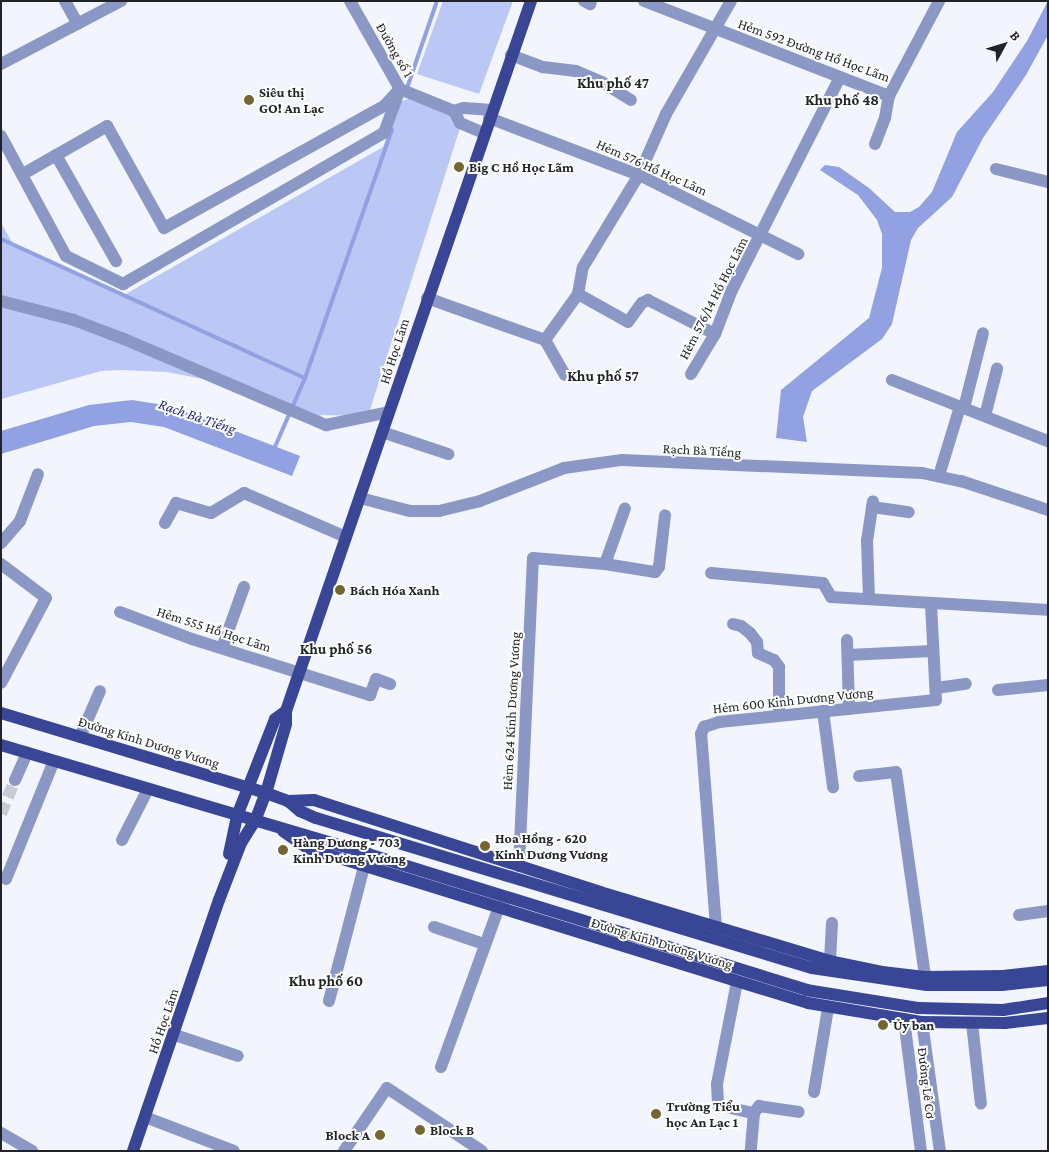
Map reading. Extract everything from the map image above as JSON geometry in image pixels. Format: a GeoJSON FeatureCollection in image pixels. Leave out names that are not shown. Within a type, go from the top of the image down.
{"type":"FeatureCollection","features":[{"type":"Feature","properties":{"kind":"main road","name":"Hồ Học Lãm"},"geometry":{"type":"LineString","coordinates":[[133,1151],[175,1035],[219,900],[241,843],[255,821],[266,793],[286,724],[286,711],[299,672],[483,133],[514,56],[531,1]]}},
{"type":"Feature","properties":{"kind":"main road","name":"Hồ Học Lãm"},"geometry":{"type":"LineString","coordinates":[[219,900],[219,884],[237,816],[275,719],[286,711]]}},
{"type":"Feature","properties":{"kind":"main road","name":"Đường Kinh Dương Vương"},"geometry":{"type":"LineString","coordinates":[[1,713],[266,793],[288,801],[308,815],[744,949],[812,968],[885,981],[992,985],[1048,980]]}},
{"type":"Feature","properties":{"kind":"main road","name":"Đường Kinh Dương Vương"},"geometry":{"type":"LineString","coordinates":[[1,745],[282,829],[738,976],[828,1008],[922,1022],[1005,1023],[1048,1018]]}},
{"type":"Feature","properties":{"kind":"main road","name":"Đường Kinh Dương Vương"},"geometry":{"type":"LineString","coordinates":[[288,801],[314,800],[519,866],[830,961],[882,972],[926,976],[1003,976],[1048,971]]}},
{"type":"Feature","properties":{"kind":"main road","name":"Đường Kinh Dương Vương"},"geometry":{"type":"LineString","coordinates":[[282,829],[299,845],[364,866],[499,908],[738,976],[829,995],[918,1008],[1004,1010],[1048,1003]]}},
{"type":"Feature","properties":{"kind":"main road"},"geometry":{"type":"LineString","coordinates":[[456,860],[460,847]]}},
{"type":"Feature","properties":{"kind":"main road"},"geometry":{"type":"LineString","coordinates":[[518,880],[519,866]]}},
{"type":"Feature","properties":{"kind":"main road"},"geometry":{"type":"LineString","coordinates":[[738,976],[746,936]]}},
{"type":"Feature","properties":{"kind":"street"},"geometry":{"type":"LineString","coordinates":[[65,1],[78,24]]}},
{"type":"Feature","properties":{"kind":"street"},"geometry":{"type":"LineString","coordinates":[[1,64],[121,1]]}},
{"type":"Feature","properties":{"kind":"street","name":"Đường số 1"},"geometry":{"type":"LineString","coordinates":[[350,1],[400,89],[454,111],[464,108],[490,114]]}},
{"type":"Feature","properties":{"kind":"street"},"geometry":{"type":"LineString","coordinates":[[584,1],[590,4],[592,1]]}},
{"type":"Feature","properties":{"kind":"street","name":"Hẻm 592 Đường Hồ Học Lãm"},"geometry":{"type":"LineString","coordinates":[[644,1],[840,79],[889,96],[939,1]]}},
{"type":"Feature","properties":{"kind":"street"},"geometry":{"type":"LineString","coordinates":[[545,340],[578,294],[582,266],[638,175],[666,114],[731,1]]}},
{"type":"Feature","properties":{"kind":"street"},"geometry":{"type":"LineString","coordinates":[[514,56],[535,65],[576,71],[602,82],[631,100]]}},
{"type":"Feature","properties":{"kind":"street","name":"Hẻm 576/14 Hồ Học Lãm"},"geometry":{"type":"LineString","coordinates":[[691,374],[714,334],[732,290],[840,79]]}},
{"type":"Feature","properties":{"kind":"street"},"geometry":{"type":"LineString","coordinates":[[23,174],[108,126],[164,228],[384,106],[400,89]]}},
{"type":"Feature","properties":{"kind":"street"},"geometry":{"type":"LineString","coordinates":[[1,136],[66,256],[123,284],[384,132],[400,89]]}},
{"type":"Feature","properties":{"kind":"street"},"geometry":{"type":"LineString","coordinates":[[875,144],[885,118],[889,96]]}},
{"type":"Feature","properties":{"kind":"street","name":"Đường số 1"},"geometry":{"type":"LineString","coordinates":[[454,111],[460,123],[483,133]]}},
{"type":"Feature","properties":{"kind":"street","name":"Hẻm 576 Hồ Học Lãm"},"geometry":{"type":"LineString","coordinates":[[490,114],[638,175],[798,254]]}},
{"type":"Feature","properties":{"kind":"street"},"geometry":{"type":"LineString","coordinates":[[56,155],[116,260]]}},
{"type":"Feature","properties":{"kind":"street"},"geometry":{"type":"LineString","coordinates":[[996,169],[1048,182]]}},
{"type":"Feature","properties":{"kind":"street"},"geometry":{"type":"LineString","coordinates":[[578,294],[628,322],[642,303],[648,300],[714,334]]}},
{"type":"Feature","properties":{"kind":"street"},"geometry":{"type":"LineString","coordinates":[[427,298],[545,340],[565,375]]}},
{"type":"Feature","properties":{"kind":"street"},"geometry":{"type":"LineString","coordinates":[[1,300],[74,320],[124,338],[326,425],[389,412]]}},
{"type":"Feature","properties":{"kind":"street"},"geometry":{"type":"LineString","coordinates":[[941,469],[962,407],[983,333]]}},
{"type":"Feature","properties":{"kind":"street"},"geometry":{"type":"LineString","coordinates":[[985,416],[997,369]]}},
{"type":"Feature","properties":{"kind":"street"},"geometry":{"type":"LineString","coordinates":[[892,380],[1048,441]]}},
{"type":"Feature","properties":{"kind":"street"},"geometry":{"type":"LineString","coordinates":[[382,432],[448,454]]}},
{"type":"Feature","properties":{"kind":"street","name":"Rạch Bà Tiếng"},"geometry":{"type":"LineString","coordinates":[[361,494],[411,504],[438,504],[478,494],[562,461],[608,454],[887,463],[941,469],[1048,503]]}},
{"type":"Feature","properties":{"kind":"street","name":"Rạch Bà Tiếng"},"geometry":{"type":"LineString","coordinates":[[361,494],[410,511],[449,510],[564,468],[622,460],[922,473],[961,481],[1048,510]]}},
{"type":"Feature","properties":{"kind":"street"},"geometry":{"type":"LineString","coordinates":[[1,543],[20,521],[38,474]]}},
{"type":"Feature","properties":{"kind":"street"},"geometry":{"type":"LineString","coordinates":[[165,523],[176,503],[211,513],[244,493],[346,537]]}},
{"type":"Feature","properties":{"kind":"street"},"geometry":{"type":"LineString","coordinates":[[869,598],[867,541],[873,504],[909,512]]}},
{"type":"Feature","properties":{"kind":"street"},"geometry":{"type":"LineString","coordinates":[[625,508],[605,564],[656,571],[665,515]]}},
{"type":"Feature","properties":{"kind":"street","name":"Hẻm 624 Kinh Dương Vương"},"geometry":{"type":"LineString","coordinates":[[519,866],[533,558],[605,564]]}},
{"type":"Feature","properties":{"kind":"street"},"geometry":{"type":"LineString","coordinates":[[1,564],[46,598],[1,683]]}},
{"type":"Feature","properties":{"kind":"street"},"geometry":{"type":"LineString","coordinates":[[711,573],[823,583],[831,597],[1048,610]]}},
{"type":"Feature","properties":{"kind":"street"},"geometry":{"type":"LineString","coordinates":[[222,648],[244,587]]}},
{"type":"Feature","properties":{"kind":"street"},"geometry":{"type":"LineString","coordinates":[[931,603],[932,651],[936,694]]}},
{"type":"Feature","properties":{"kind":"street","name":"Hẻm 555 Hồ Học Lãm"},"geometry":{"type":"LineString","coordinates":[[120,612],[222,648],[370,695],[376,679],[390,684]]}},
{"type":"Feature","properties":{"kind":"street"},"geometry":{"type":"LineString","coordinates":[[733,624],[741,626],[750,634],[757,642],[758,653],[774,660],[779,667],[779,715]]}},
{"type":"Feature","properties":{"kind":"street"},"geometry":{"type":"LineString","coordinates":[[847,640],[849,709]]}},
{"type":"Feature","properties":{"kind":"street"},"geometry":{"type":"LineString","coordinates":[[848,655],[932,651]]}},
{"type":"Feature","properties":{"kind":"street","name":"Hẻm 600 Kinh Dương Vương"},"geometry":{"type":"LineString","coordinates":[[716,926],[702,734],[710,723],[849,709],[936,694],[966,684]]}},
{"type":"Feature","properties":{"kind":"street"},"geometry":{"type":"LineString","coordinates":[[998,690],[1048,685]]}},
{"type":"Feature","properties":{"kind":"street"},"geometry":{"type":"LineString","coordinates":[[80,737],[100,691]]}},
{"type":"Feature","properties":{"kind":"street"},"geometry":{"type":"LineString","coordinates":[[822,711],[833,787]]}},
{"type":"Feature","properties":{"kind":"street"},"geometry":{"type":"LineString","coordinates":[[15,780],[27,753]]}},
{"type":"Feature","properties":{"kind":"street"},"geometry":{"type":"LineString","coordinates":[[6,878],[54,761]]}},
{"type":"Feature","properties":{"kind":"street"},"geometry":{"type":"LineString","coordinates":[[859,776],[896,772],[926,976]]}},
{"type":"Feature","properties":{"kind":"street"},"geometry":{"type":"LineString","coordinates":[[122,840],[148,789]]}},
{"type":"Feature","properties":{"kind":"street"},"geometry":{"type":"LineString","coordinates":[[329,1001],[364,866]]}},
{"type":"Feature","properties":{"kind":"street"},"geometry":{"type":"LineString","coordinates":[[441,1067],[484,944],[499,908]]}},
{"type":"Feature","properties":{"kind":"street"},"geometry":{"type":"LineString","coordinates":[[1019,915],[1048,911]]}},
{"type":"Feature","properties":{"kind":"street"},"geometry":{"type":"LineString","coordinates":[[830,961],[832,923]]}},
{"type":"Feature","properties":{"kind":"street"},"geometry":{"type":"LineString","coordinates":[[434,927],[484,944]]}},
{"type":"Feature","properties":{"kind":"street"},"geometry":{"type":"LineString","coordinates":[[738,976],[717,1084],[718,1105],[754,1113]]}},
{"type":"Feature","properties":{"kind":"street"},"geometry":{"type":"LineString","coordinates":[[814,1092],[828,1008]]}},
{"type":"Feature","properties":{"kind":"street","name":"Đường Lê Cơ"},"geometry":{"type":"LineString","coordinates":[[904,1019],[921,1151]]}},
{"type":"Feature","properties":{"kind":"street","name":"Đường Lê Cơ"},"geometry":{"type":"LineString","coordinates":[[922,1022],[940,1151]]}},
{"type":"Feature","properties":{"kind":"street"},"geometry":{"type":"LineString","coordinates":[[972,1023],[981,1104]]}},
{"type":"Feature","properties":{"kind":"street"},"geometry":{"type":"LineString","coordinates":[[175,1035],[238,1056]]}},
{"type":"Feature","properties":{"kind":"street"},"geometry":{"type":"LineString","coordinates":[[344,1151],[387,1088],[482,1151]]}},
{"type":"Feature","properties":{"kind":"street"},"geometry":{"type":"LineString","coordinates":[[751,1151],[754,1113],[759,1106],[799,1112]]}},
{"type":"Feature","properties":{"kind":"street"},"geometry":{"type":"LineString","coordinates":[[145,1117],[234,1151]]}},
{"type":"Feature","properties":{"kind":"street"},"geometry":{"type":"LineString","coordinates":[[1,1133],[32,1151]]}},
{"type":"Feature","properties":{"kind":"shaded area"},"geometry":{"type":"Polygon","coordinates":[[[443,1],[513,1],[479,94],[417,74],[443,1]]]}},
{"type":"Feature","properties":{"kind":"shaded area"},"geometry":{"type":"Polygon","coordinates":[[[411,98],[453,114],[460,128],[368,416],[321,415],[317,423],[213,381],[167,372],[101,371],[1,399],[1,223],[13,244],[124,295],[383,147],[399,102],[411,98]]]}},
{"type":"Feature","properties":{"kind":"water"},"geometry":{"type":"Polygon","coordinates":[[[1048,1],[1048,35],[1026,75],[983,138],[952,197],[918,228],[911,240],[892,324],[882,339],[812,391],[803,417],[807,442],[776,438],[781,390],[869,318],[882,268],[882,234],[877,220],[858,195],[820,170],[825,165],[839,167],[869,188],[895,212],[910,212],[919,207],[932,192],[957,132],[993,92],[1027,41],[1048,1]]]}},
{"type":"Feature","properties":{"kind":"water","name":"Rạch Bà Tiếng"},"geometry":{"type":"Polygon","coordinates":[[[132,400],[170,406],[300,456],[292,476],[164,427],[131,422],[94,426],[1,454],[1,431],[89,405],[132,400]]]}},
{"type":"Feature","properties":{"kind":"waterway"},"geometry":{"type":"LineString","coordinates":[[407,88],[437,1]]}},
{"type":"Feature","properties":{"kind":"waterway"},"geometry":{"type":"LineString","coordinates":[[274,449],[305,378],[392,130]]}},
{"type":"Feature","properties":{"kind":"waterway"},"geometry":{"type":"LineString","coordinates":[[1,239],[305,378]]}},
{"type":"Feature","properties":{"kind":"tunnel"},"geometry":{"type":"LineString","coordinates":[[1,814],[15,780]]}},
{"type":"Feature","properties":{"kind":"place","name":"Siêu thị GO! An Lạc"},"geometry":{"type":"Point","coordinates":[249,100]}},
{"type":"Feature","properties":{"kind":"place","name":"Big C Hồ Học Lãm"},"geometry":{"type":"Point","coordinates":[459,167]}},
{"type":"Feature","properties":{"kind":"place","name":"Bách Hóa Xanh"},"geometry":{"type":"Point","coordinates":[340,590]}},
{"type":"Feature","properties":{"kind":"place","name":"Hoa Hồng - 620 Kinh Dương Vương"},"geometry":{"type":"Point","coordinates":[485,846]}},
{"type":"Feature","properties":{"kind":"place","name":"Hàng Dương - 703 Kinh Dương Vương"},"geometry":{"type":"Point","coordinates":[283,850]}},
{"type":"Feature","properties":{"kind":"place","name":"Ủy ban"},"geometry":{"type":"Point","coordinates":[883,1025]}},
{"type":"Feature","properties":{"kind":"place","name":"Trường Tiểu học An Lạc 1"},"geometry":{"type":"Point","coordinates":[656,1114]}},
{"type":"Feature","properties":{"kind":"place","name":"Block B"},"geometry":{"type":"Point","coordinates":[420,1130]}},
{"type":"Feature","properties":{"kind":"place","name":"Block A"},"geometry":{"type":"Point","coordinates":[380,1135]}},
{"type":"Feature","properties":{"kind":"district","name":"Khu phố 47"},"geometry":{"type":"Point","coordinates":[613,84]}},
{"type":"Feature","properties":{"kind":"district","name":"Khu phố 48"},"geometry":{"type":"Point","coordinates":[842,101]}},
{"type":"Feature","properties":{"kind":"district","name":"Khu phố 57"},"geometry":{"type":"Point","coordinates":[603,377]}},
{"type":"Feature","properties":{"kind":"district","name":"Khu phố 56"},"geometry":{"type":"Point","coordinates":[336,650]}},
{"type":"Feature","properties":{"kind":"district","name":"Khu phố 60"},"geometry":{"type":"Point","coordinates":[326,982]}}]}
